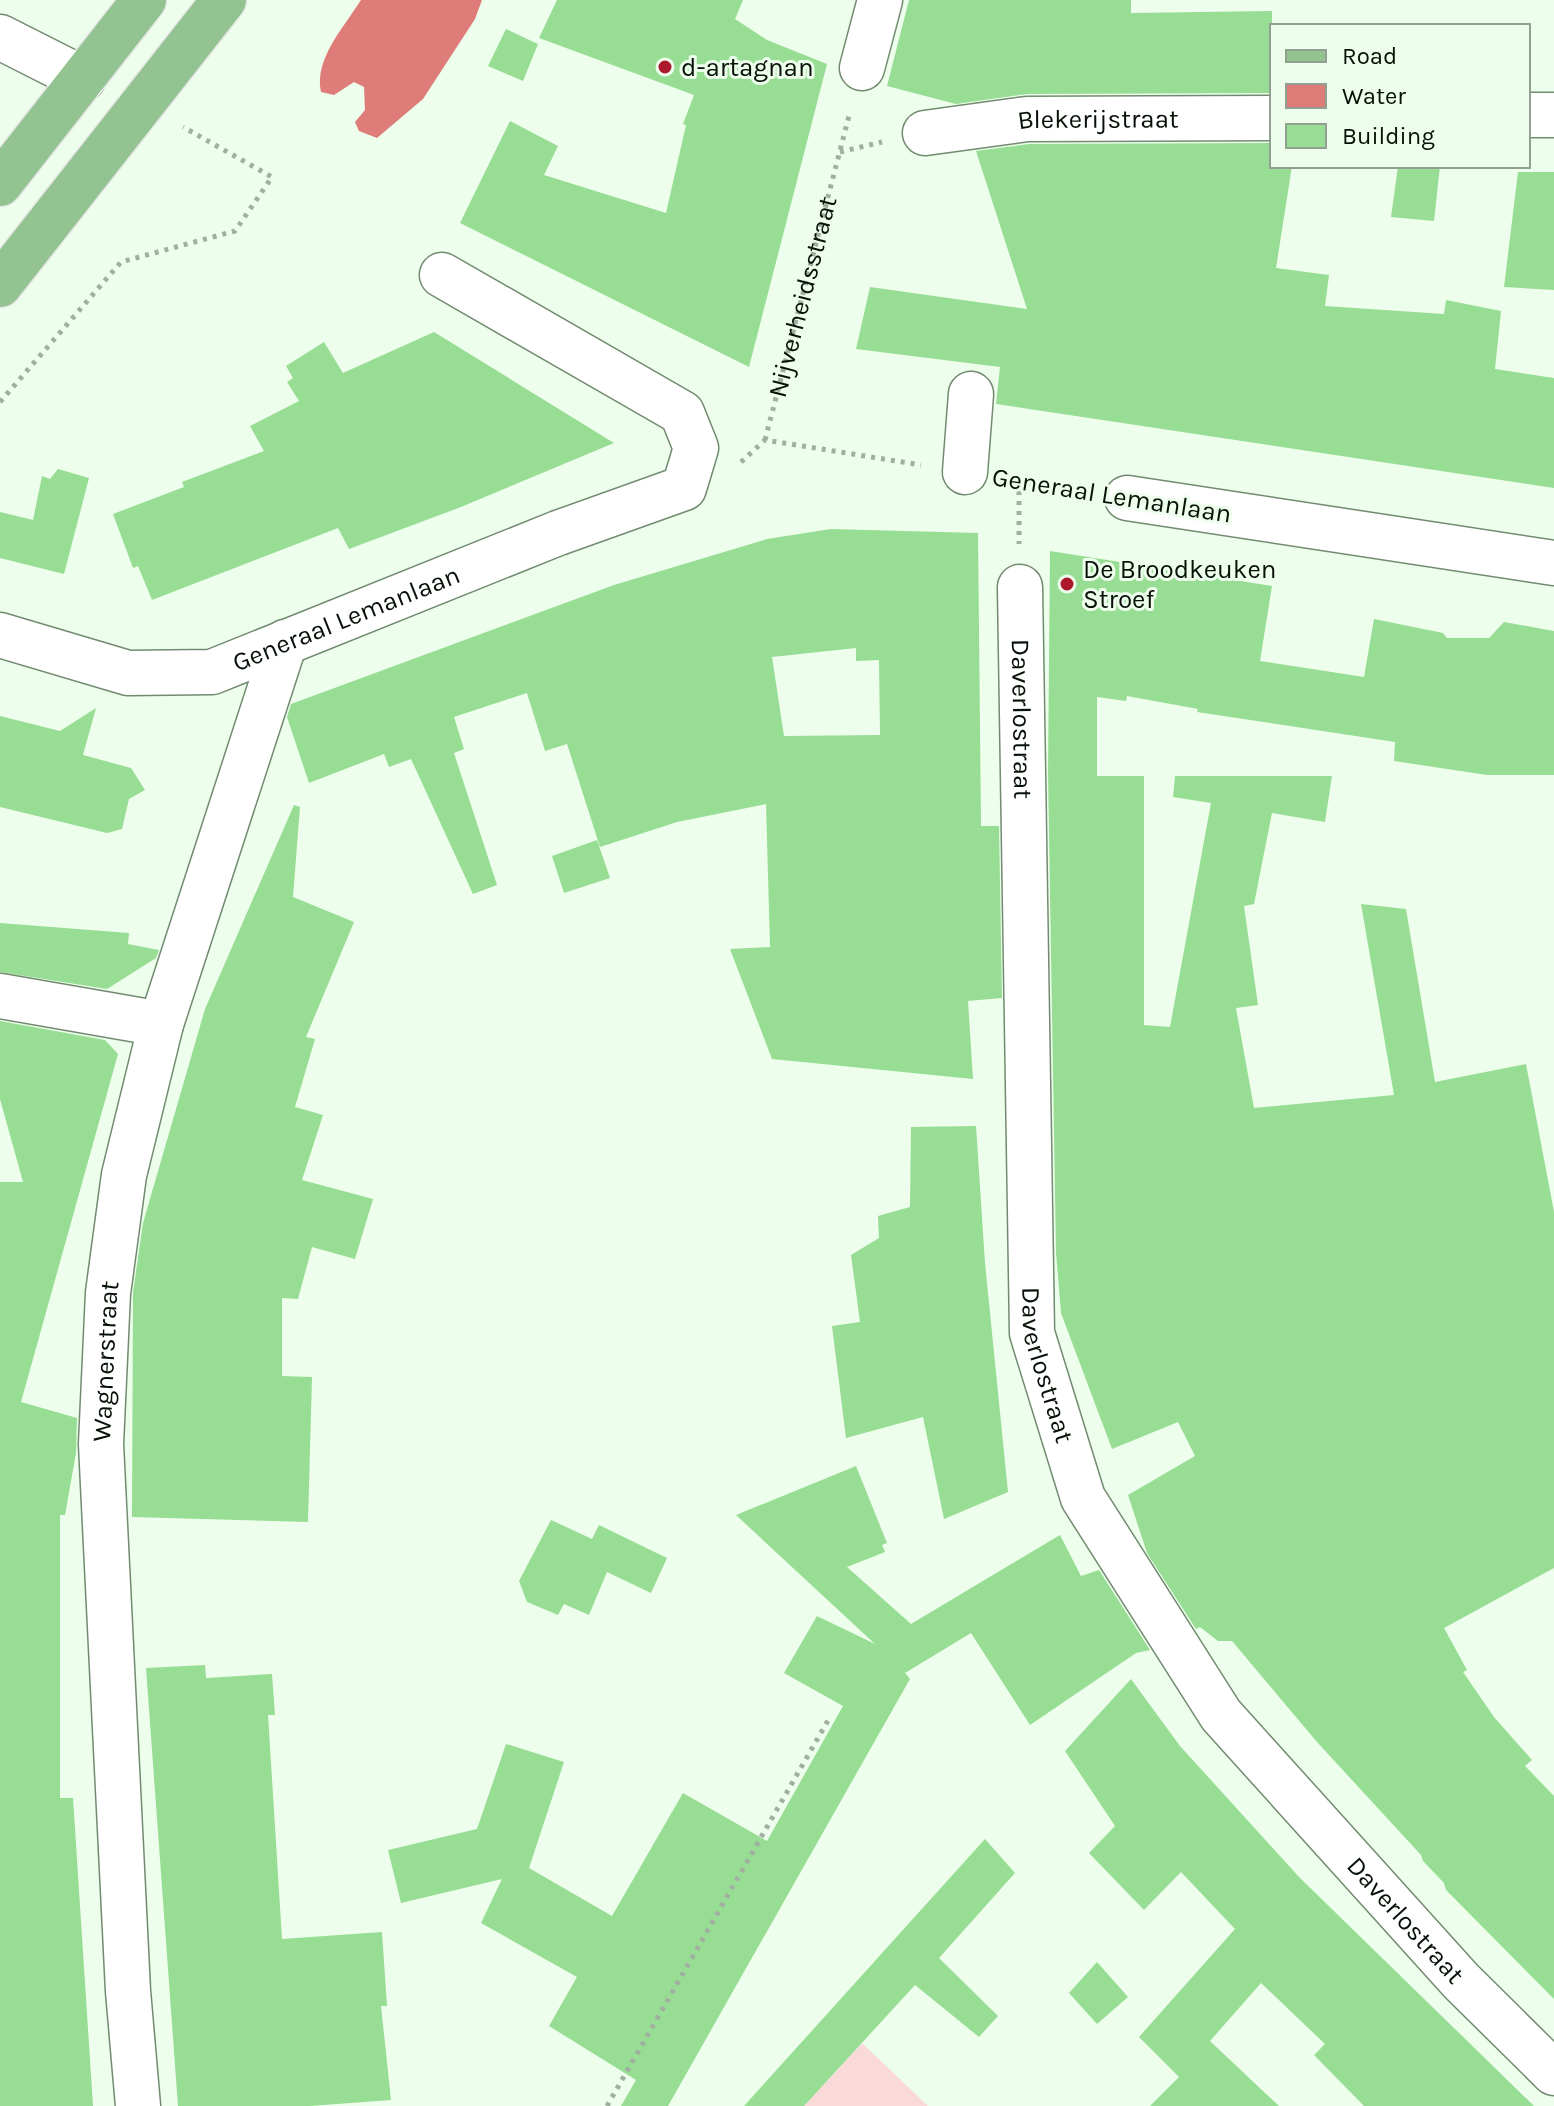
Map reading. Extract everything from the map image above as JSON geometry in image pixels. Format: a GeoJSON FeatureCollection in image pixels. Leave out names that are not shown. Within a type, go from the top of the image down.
{"type":"FeatureCollection","features":[{"type":"Feature","properties":{"kind":"main road"},"geometry":{"type":"LineString","coordinates":[[0,184],[144,0]]}},
{"type":"Feature","properties":{"kind":"main road"},"geometry":{"type":"LineString","coordinates":[[0,285],[224,0]]}},
{"type":"Feature","properties":{"kind":"main road"},"geometry":{"type":"LineString","coordinates":[[83,79],[143,106]]}},
{"type":"Feature","properties":{"kind":"street"},"geometry":{"type":"LineString","coordinates":[[862,68],[880,0]]}},
{"type":"Feature","properties":{"kind":"street"},"geometry":{"type":"LineString","coordinates":[[2,38],[83,79]]}},
{"type":"Feature","properties":{"kind":"street"},"geometry":{"type":"LineString","coordinates":[[1530,115],[1554,115]]}},
{"type":"Feature","properties":{"kind":"street","name":"Blekerijstraat"},"geometry":{"type":"LineString","coordinates":[[925,133],[1027,119],[1270,118]]}},
{"type":"Feature","properties":{"kind":"street"},"geometry":{"type":"LineString","coordinates":[[442,275],[682,413],[696,448],[684,488]]}},
{"type":"Feature","properties":{"kind":"street"},"geometry":{"type":"LineString","coordinates":[[965,472],[971,394]]}},
{"type":"Feature","properties":{"kind":"street","name":"Generaal Lemanlaan"},"geometry":{"type":"LineString","coordinates":[[0,635],[128,673],[212,672],[558,533],[684,488]]}},
{"type":"Feature","properties":{"kind":"street","name":"Generaal Lemanlaan"},"geometry":{"type":"LineString","coordinates":[[1127,498],[1554,563]]}},
{"type":"Feature","properties":{"kind":"street","name":"Daverlostraat"},"geometry":{"type":"LineString","coordinates":[[1020,587],[1032,1333],[1083,1498],[1221,1715],[1461,1981],[1554,2073]]}},
{"type":"Feature","properties":{"kind":"street","name":"Wagnerstraat"},"geometry":{"type":"LineString","coordinates":[[138,2106],[128,1991],[101,1444],[108,1293],[122,1190],[161,1024],[285,642]]}},
{"type":"Feature","properties":{"kind":"street"},"geometry":{"type":"LineString","coordinates":[[0,996],[161,1024]]}},
{"type":"Feature","properties":{"kind":"path"},"geometry":{"type":"LineString","coordinates":[[0,402],[121,262],[235,231],[272,177],[143,106]]}},
{"type":"Feature","properties":{"kind":"path","name":"Nijverheidsstraat"},"geometry":{"type":"LineString","coordinates":[[765,440],[840,152]]}},
{"type":"Feature","properties":{"kind":"path"},"geometry":{"type":"LineString","coordinates":[[684,488],[735,467],[765,440]]}},
{"type":"Feature","properties":{"kind":"path","name":"Generaal Lemanlaan"},"geometry":{"type":"LineString","coordinates":[[765,440],[1127,498]]}},
{"type":"Feature","properties":{"kind":"path"},"geometry":{"type":"LineString","coordinates":[[1019,481],[1020,587]]}},
{"type":"Feature","properties":{"kind":"path"},"geometry":{"type":"LineString","coordinates":[[607,2106],[830,1717]]}},
{"type":"Feature","properties":{"kind":"shaded area"},"geometry":{"type":"Polygon","coordinates":[[[862,2043],[928,2106],[804,2106],[862,2043]]]}},
{"type":"Feature","properties":{"kind":"water"},"geometry":{"type":"Polygon","coordinates":[[[361,0],[482,0],[475,19],[423,99],[377,138],[359,131],[355,122],[365,110],[364,87],[354,82],[334,95],[321,92],[320,80],[326,56],[361,0]]]}},
{"type":"Feature","properties":{"kind":"building"},"geometry":{"type":"Polygon","coordinates":[[[557,0],[743,0],[735,19],[767,40],[827,64],[749,367],[460,223],[510,121],[558,146],[544,175],[666,213],[686,125],[683,124],[694,95],[539,38],[557,0]]]}},
{"type":"Feature","properties":{"kind":"building"},"geometry":{"type":"Polygon","coordinates":[[[909,0],[1131,0],[1131,13],[1272,11],[1270,93],[1027,94],[956,104],[887,86],[909,0]]]}},
{"type":"Feature","properties":{"kind":"building"},"geometry":{"type":"Polygon","coordinates":[[[506,29],[538,44],[523,81],[488,66],[506,29]]]}},
{"type":"Feature","properties":{"kind":"building"},"geometry":{"type":"Polygon","coordinates":[[[1270,143],[1270,168],[1292,168],[1276,268],[1329,275],[1325,306],[1444,314],[1446,300],[1501,311],[1495,369],[1554,378],[1554,488],[996,404],[1000,367],[856,349],[870,287],[1027,309],[976,151],[1029,144],[1270,143]]]}},
{"type":"Feature","properties":{"kind":"building"},"geometry":{"type":"Polygon","coordinates":[[[1398,168],[1440,168],[1434,221],[1391,217],[1398,168]]]}},
{"type":"Feature","properties":{"kind":"building"},"geometry":{"type":"Polygon","coordinates":[[[1518,172],[1554,172],[1554,290],[1504,287],[1518,172]]]}},
{"type":"Feature","properties":{"kind":"building"},"geometry":{"type":"Polygon","coordinates":[[[434,332],[614,443],[461,507],[349,549],[338,528],[152,600],[138,566],[133,568],[113,514],[184,487],[182,482],[264,451],[250,426],[299,401],[287,382],[293,378],[286,366],[324,342],[343,373],[434,332]]]}},
{"type":"Feature","properties":{"kind":"building"},"geometry":{"type":"Polygon","coordinates":[[[58,469],[89,478],[64,574],[0,558],[0,512],[33,520],[42,476],[50,479],[58,469]]]}},
{"type":"Feature","properties":{"kind":"building"},"geometry":{"type":"Polygon","coordinates":[[[831,529],[978,533],[981,826],[999,826],[1002,998],[968,1001],[973,1079],[772,1059],[730,949],[770,947],[766,804],[677,822],[600,847],[567,744],[545,751],[527,693],[454,717],[464,749],[454,753],[497,885],[473,894],[411,759],[389,767],[384,754],[309,783],[287,717],[291,704],[614,585],[767,539],[831,529]],[[856,648],[772,657],[784,736],[880,735],[879,660],[856,661],[856,648]]]}},
{"type":"Feature","properties":{"kind":"building"},"geometry":{"type":"Polygon","coordinates":[[[1050,551],[1272,586],[1260,661],[1364,677],[1374,619],[1443,633],[1447,638],[1489,638],[1504,622],[1554,631],[1554,775],[1487,775],[1394,761],[1395,742],[1197,712],[1198,709],[1127,696],[1126,701],[1097,697],[1097,776],[1144,776],[1144,1025],[1170,1027],[1211,803],[1173,797],[1175,776],[1332,776],[1325,822],[1272,813],[1254,904],[1244,906],[1258,1005],[1236,1008],[1254,1108],[1394,1095],[1361,904],[1406,909],[1435,1082],[1526,1064],[1554,1212],[1554,1568],[1444,1628],[1467,1670],[1463,1672],[1494,1717],[1532,1760],[1525,1766],[1554,1796],[1554,1999],[1446,1890],[1444,1883],[1421,1855],[1317,1742],[1232,1641],[1218,1641],[1200,1627],[1196,1629],[1147,1553],[1128,1495],[1195,1456],[1178,1422],[1112,1449],[1061,1313],[1056,1253],[1048,772],[1050,551]]]}},
{"type":"Feature","properties":{"kind":"building"},"geometry":{"type":"Polygon","coordinates":[[[96,708],[83,755],[131,768],[145,790],[129,799],[122,829],[107,833],[0,807],[0,716],[60,731],[96,708]]]}},
{"type":"Feature","properties":{"kind":"building"},"geometry":{"type":"Polygon","coordinates":[[[294,805],[300,807],[293,897],[354,922],[306,1037],[315,1039],[295,1107],[323,1115],[302,1180],[373,1199],[355,1259],[312,1247],[298,1299],[282,1298],[282,1376],[312,1377],[308,1522],[132,1517],[133,1292],[143,1223],[205,1009],[294,805]]]}},
{"type":"Feature","properties":{"kind":"building"},"geometry":{"type":"Polygon","coordinates":[[[597,840],[610,878],[564,893],[552,856],[597,840]]]}},
{"type":"Feature","properties":{"kind":"building"},"geometry":{"type":"Polygon","coordinates":[[[0,923],[129,933],[128,944],[159,950],[156,958],[107,989],[0,972],[0,923]]]}},
{"type":"Feature","properties":{"kind":"building"},"geometry":{"type":"Polygon","coordinates":[[[0,1021],[105,1040],[118,1054],[21,1402],[77,1418],[76,1453],[65,1515],[60,1515],[60,1798],[73,1798],[93,2106],[0,2106],[0,1182],[23,1182],[0,1099],[0,1021]]]}},
{"type":"Feature","properties":{"kind":"building"},"geometry":{"type":"Polygon","coordinates":[[[976,1126],[985,1263],[1008,1492],[944,1519],[923,1417],[846,1438],[832,1326],[860,1322],[851,1255],[879,1238],[878,1216],[910,1207],[911,1127],[976,1126]]]}},
{"type":"Feature","properties":{"kind":"building"},"geometry":{"type":"Polygon","coordinates":[[[856,1466],[887,1543],[882,1545],[885,1552],[847,1567],[911,1624],[1060,1535],[1081,1576],[1099,1570],[1150,1650],[1136,1653],[1030,1725],[971,1633],[905,1673],[910,1679],[668,2106],[621,2106],[636,2080],[549,2026],[577,1977],[481,1923],[502,1879],[401,1903],[388,1850],[477,1829],[506,1744],[564,1762],[529,1868],[612,1916],[683,1793],[767,1841],[843,1706],[784,1673],[817,1616],[875,1644],[736,1515],[856,1466]]]}},
{"type":"Feature","properties":{"kind":"building"},"geometry":{"type":"Polygon","coordinates":[[[551,1520],[592,1539],[599,1525],[667,1558],[651,1593],[607,1572],[589,1615],[564,1604],[558,1615],[527,1602],[519,1581],[551,1520]]]}},
{"type":"Feature","properties":{"kind":"building"},"geometry":{"type":"Polygon","coordinates":[[[205,1665],[206,1678],[272,1674],[275,1715],[268,1715],[282,1939],[382,1932],[387,2006],[381,2006],[391,2100],[310,2106],[178,2106],[146,1668],[205,1665]]]}},
{"type":"Feature","properties":{"kind":"building"},"geometry":{"type":"Polygon","coordinates":[[[1131,1679],[1180,1746],[1299,1877],[1534,2106],[1364,2106],[1314,2055],[1325,2044],[1261,1983],[1210,2041],[1279,2106],[1150,2106],[1179,2077],[1139,2037],[1235,1929],[1181,1872],[1144,1910],[1089,1853],[1115,1826],[1065,1751],[1131,1679]]]}},
{"type":"Feature","properties":{"kind":"building"},"geometry":{"type":"Polygon","coordinates":[[[985,1839],[1015,1873],[939,1958],[998,2016],[979,2037],[915,1985],[804,2106],[744,2106],[985,1839]]]}},
{"type":"Feature","properties":{"kind":"building"},"geometry":{"type":"Polygon","coordinates":[[[1097,1962],[1128,1997],[1097,2024],[1069,1993],[1097,1962]]]}},
{"type":"Feature","properties":{"kind":"place","name":"d-artagnan"},"geometry":{"type":"Point","coordinates":[665,67]}},
{"type":"Feature","properties":{"kind":"place","name":"De Broodkeuken Stroef"},"geometry":{"type":"Point","coordinates":[1067,584]}}]}
